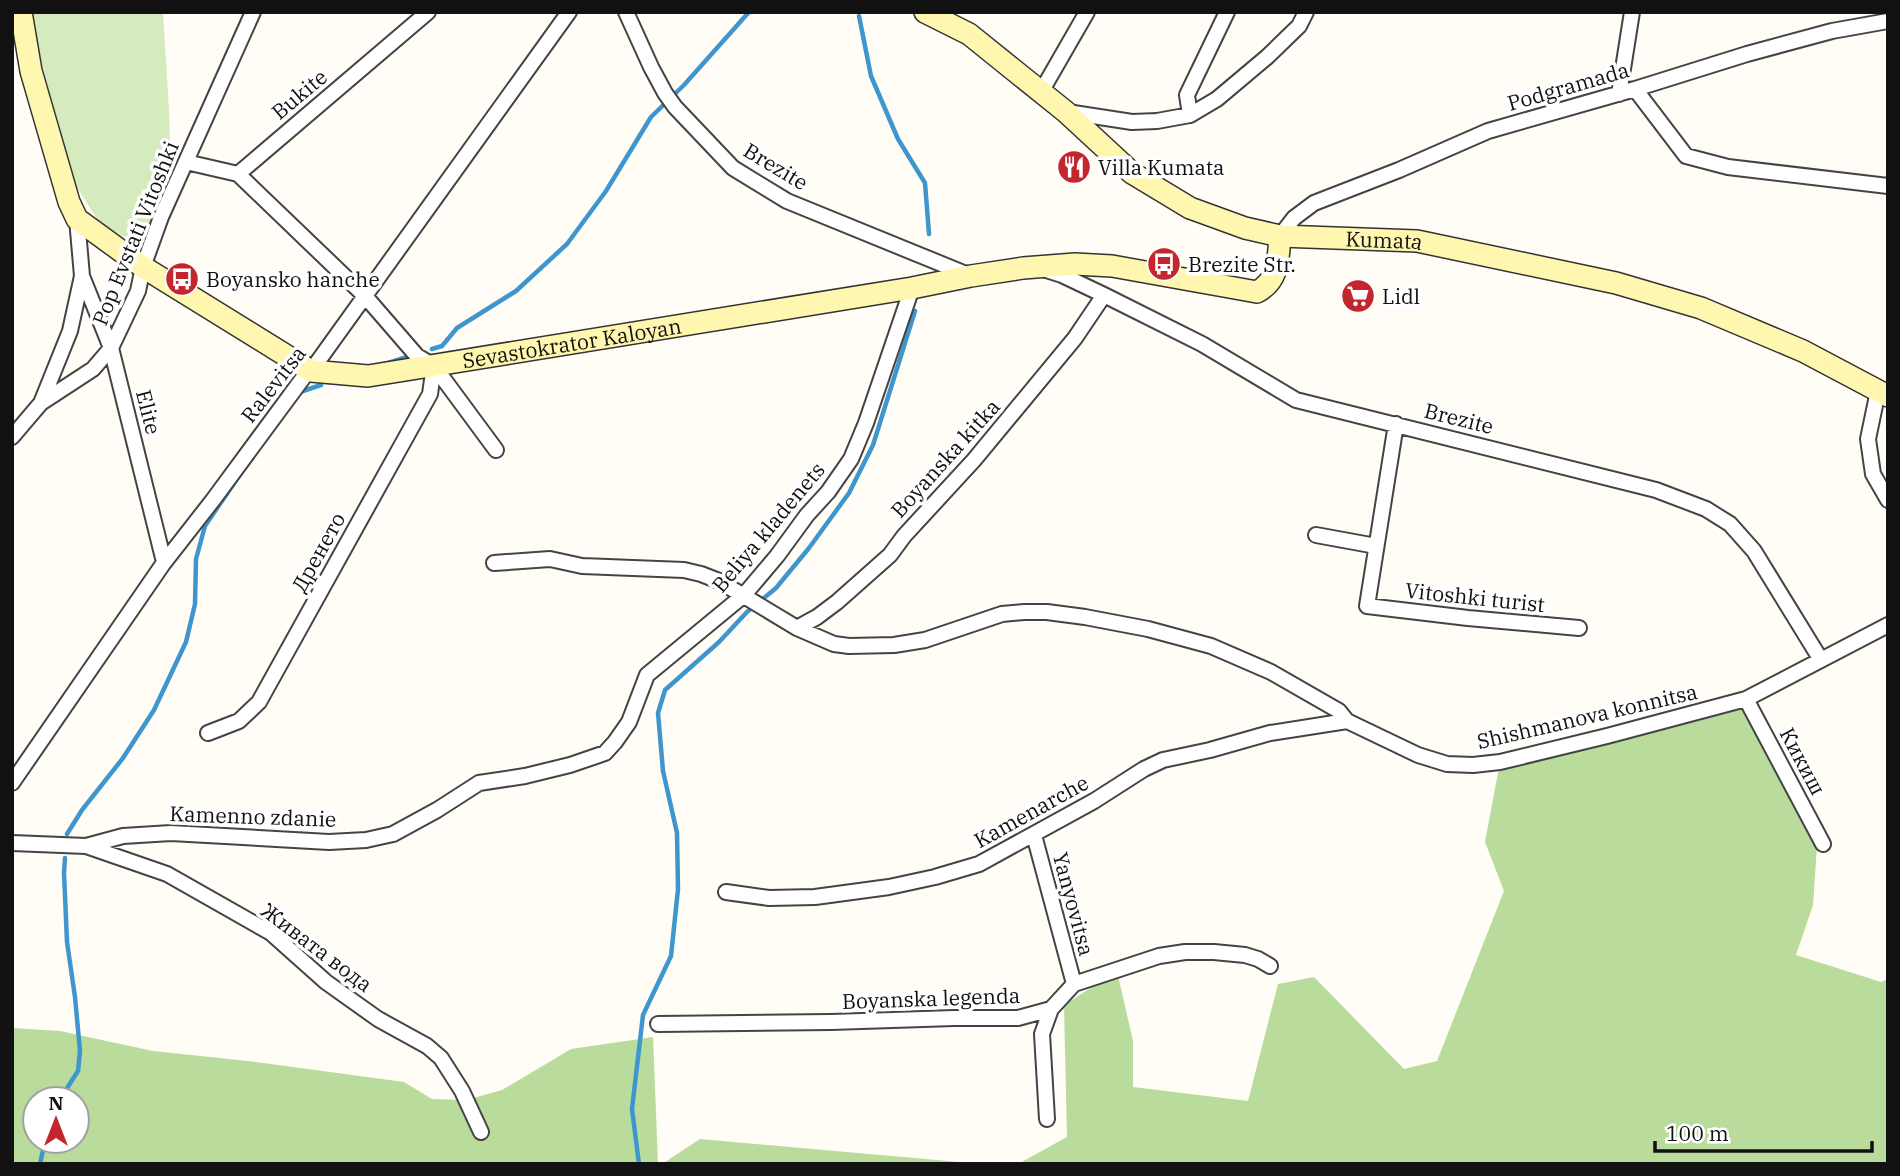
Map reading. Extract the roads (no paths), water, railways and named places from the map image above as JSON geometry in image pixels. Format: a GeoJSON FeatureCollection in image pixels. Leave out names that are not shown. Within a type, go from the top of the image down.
{"type":"FeatureCollection","features":[{"type":"Feature","properties":{"kind":"main road","name":"Kumata"},"geometry":{"type":"LineString","coordinates":[[925,12],[969,34],[1066,112],[1132,173],[1190,208],[1245,228],[1280,236],[1417,241],[1616,284],[1701,308],[1803,351],[1883,394]]}},
{"type":"Feature","properties":{"kind":"main road"},"geometry":{"type":"LineString","coordinates":[[19,20],[69,202],[77,219]]}},
{"type":"Feature","properties":{"kind":"main road","name":"Sevastokrator Kaloyan"},"geometry":{"type":"LineString","coordinates":[[77,219],[143,267],[311,371],[368,376],[1037,267],[1075,264],[1112,266],[1256,292],[1266,287],[1278,265],[1280,236]]}},
{"type":"Feature","properties":{"kind":"street","name":"Pop Evstati Vitoshki"},"geometry":{"type":"LineString","coordinates":[[12,437],[41,403],[93,369],[111,348],[138,291],[143,267],[161,217],[253,12]]}},
{"type":"Feature","properties":{"kind":"street","name":"Bukite"},"geometry":{"type":"LineString","coordinates":[[238,174],[428,12]]}},
{"type":"Feature","properties":{"kind":"street","name":"Ralevitsa"},"geometry":{"type":"LineString","coordinates":[[12,783],[164,562],[306,374],[311,371],[569,12]]}},
{"type":"Feature","properties":{"kind":"street","name":"Brezite"},"geometry":{"type":"LineString","coordinates":[[626,12],[650,67],[665,93],[733,168],[787,201],[971,276]]}},
{"type":"Feature","properties":{"kind":"street"},"geometry":{"type":"LineString","coordinates":[[1041,92],[1087,12]]}},
{"type":"Feature","properties":{"kind":"street"},"geometry":{"type":"LineString","coordinates":[[1191,115],[1187,96],[1227,12]]}},
{"type":"Feature","properties":{"kind":"street"},"geometry":{"type":"LineString","coordinates":[[1066,112],[1132,122],[1191,115],[1217,99],[1267,57],[1299,26],[1306,12]]}},
{"type":"Feature","properties":{"kind":"street"},"geometry":{"type":"LineString","coordinates":[[1619,94],[1632,12]]}},
{"type":"Feature","properties":{"kind":"street","name":"Podgramada"},"geometry":{"type":"LineString","coordinates":[[1280,236],[1294,218],[1314,203],[1488,131],[1747,54],[1832,31],[1888,21]]}},
{"type":"Feature","properties":{"kind":"street"},"geometry":{"type":"LineString","coordinates":[[1635,89],[1686,156],[1728,167],[1888,186]]}},
{"type":"Feature","properties":{"kind":"street"},"geometry":{"type":"LineString","coordinates":[[186,162],[238,174],[365,296],[418,356],[434,366],[496,450]]}},
{"type":"Feature","properties":{"kind":"street"},"geometry":{"type":"LineString","coordinates":[[41,403],[70,331],[82,276],[77,219]]}},
{"type":"Feature","properties":{"kind":"street","name":"Brezite"},"geometry":{"type":"LineString","coordinates":[[1037,267],[1062,275],[1202,344],[1296,400],[1656,490],[1706,509],[1730,524],[1754,551],[1821,660]]}},
{"type":"Feature","properties":{"kind":"street","name":"Elite"},"geometry":{"type":"LineString","coordinates":[[82,276],[111,348],[164,562]]}},
{"type":"Feature","properties":{"kind":"street","name":"Beliya kladenets"},"geometry":{"type":"LineString","coordinates":[[479,783],[570,765],[605,753],[615,743],[629,722],[647,675],[744,595],[828,492],[851,459],[912,288]]}},
{"type":"Feature","properties":{"kind":"street","name":"Boyanska kitka"},"geometry":{"type":"LineString","coordinates":[[797,628],[837,602],[890,555],[974,460],[1075,338],[1104,295]]}},
{"type":"Feature","properties":{"kind":"street","name":"Дренето"},"geometry":{"type":"LineString","coordinates":[[208,733],[239,721],[259,702],[430,394],[434,366]]}},
{"type":"Feature","properties":{"kind":"street"},"geometry":{"type":"LineString","coordinates":[[1883,394],[1868,439],[1873,474],[1888,500]]}},
{"type":"Feature","properties":{"kind":"street"},"geometry":{"type":"LineString","coordinates":[[1316,535],[1376,546],[1396,424]]}},
{"type":"Feature","properties":{"kind":"street","name":"Vitoshki turist"},"geometry":{"type":"LineString","coordinates":[[1376,546],[1367,606],[1579,628]]}},
{"type":"Feature","properties":{"kind":"street","name":"Shishmanova konnitsa"},"geometry":{"type":"LineString","coordinates":[[494,563],[550,559],[582,566],[684,570],[719,581],[797,628],[834,644],[894,645],[925,640],[1002,614],[1047,612],[1148,629],[1211,646],[1271,672],[1339,711],[1347,721],[1418,755],[1447,764],[1500,762],[1746,699],[1888,625]]}},
{"type":"Feature","properties":{"kind":"street","name":"Кикиш"},"geometry":{"type":"LineString","coordinates":[[1746,699],[1823,844]]}},
{"type":"Feature","properties":{"kind":"street","name":"Kamenarche"},"geometry":{"type":"LineString","coordinates":[[726,892],[769,898],[815,897],[889,887],[935,877],[979,864],[1163,760],[1270,733],[1347,721]]}},
{"type":"Feature","properties":{"kind":"street","name":"Kamenno zdanie"},"geometry":{"type":"LineString","coordinates":[[12,844],[86,846],[123,836],[171,833],[329,842],[379,838],[393,834],[437,810],[479,783]]}},
{"type":"Feature","properties":{"kind":"street","name":"Yanyovitsa"},"geometry":{"type":"LineString","coordinates":[[1034,835],[1074,984]]}},
{"type":"Feature","properties":{"kind":"street","name":"Живата вода"},"geometry":{"type":"LineString","coordinates":[[86,846],[167,874],[271,933],[326,982],[378,1019],[427,1045],[441,1058],[462,1091],[481,1132]]}},
{"type":"Feature","properties":{"kind":"street","name":"Boyanska legenda"},"geometry":{"type":"LineString","coordinates":[[658,1024],[1018,1018],[1051,1009],[1074,984],[1159,956],[1185,952],[1214,952],[1245,955],[1270,966]]}},
{"type":"Feature","properties":{"kind":"street"},"geometry":{"type":"LineString","coordinates":[[1046,1119],[1042,1034],[1051,1009]]}},
{"type":"Feature","properties":{"kind":"waterway"},"geometry":{"type":"LineString","coordinates":[[432,349],[442,346],[457,328],[516,291],[567,244],[606,191],[651,117],[684,85],[749,12]]}},
{"type":"Feature","properties":{"kind":"waterway"},"geometry":{"type":"LineString","coordinates":[[859,16],[871,76],[898,139],[925,183],[929,234]]}},
{"type":"Feature","properties":{"kind":"waterway"},"geometry":{"type":"LineString","coordinates":[[639,1164],[632,1109],[643,1015],[671,956],[678,889],[677,833],[663,771],[658,713],[665,690],[776,588],[849,493],[873,445],[915,311]]}},
{"type":"Feature","properties":{"kind":"waterway"},"geometry":{"type":"LineString","coordinates":[[388,363],[407,357]]}},
{"type":"Feature","properties":{"kind":"waterway"},"geometry":{"type":"LineString","coordinates":[[300,392],[321,385]]}},
{"type":"Feature","properties":{"kind":"waterway"},"geometry":{"type":"LineString","coordinates":[[67,834],[82,810],[123,758],[154,710],[186,642],[195,604],[196,559],[205,526],[241,473]]}},
{"type":"Feature","properties":{"kind":"waterway"},"geometry":{"type":"LineString","coordinates":[[65,858],[67,942],[80,1051],[78,1071],[69,1085]]}},
{"type":"Feature","properties":{"kind":"waterway"},"geometry":{"type":"LineString","coordinates":[[40,1164],[42,1155]]}},
{"type":"Feature","properties":{"kind":"place","name":"Villa Kumata"},"geometry":{"type":"Point","coordinates":[1074,167]}},
{"type":"Feature","properties":{"kind":"place","name":"Brezite Str."},"geometry":{"type":"Point","coordinates":[1164,264]}},
{"type":"Feature","properties":{"kind":"place","name":"Boyansko hanche"},"geometry":{"type":"Point","coordinates":[182,279]}},
{"type":"Feature","properties":{"kind":"place","name":"Lidl"},"geometry":{"type":"Point","coordinates":[1358,296]}}]}
